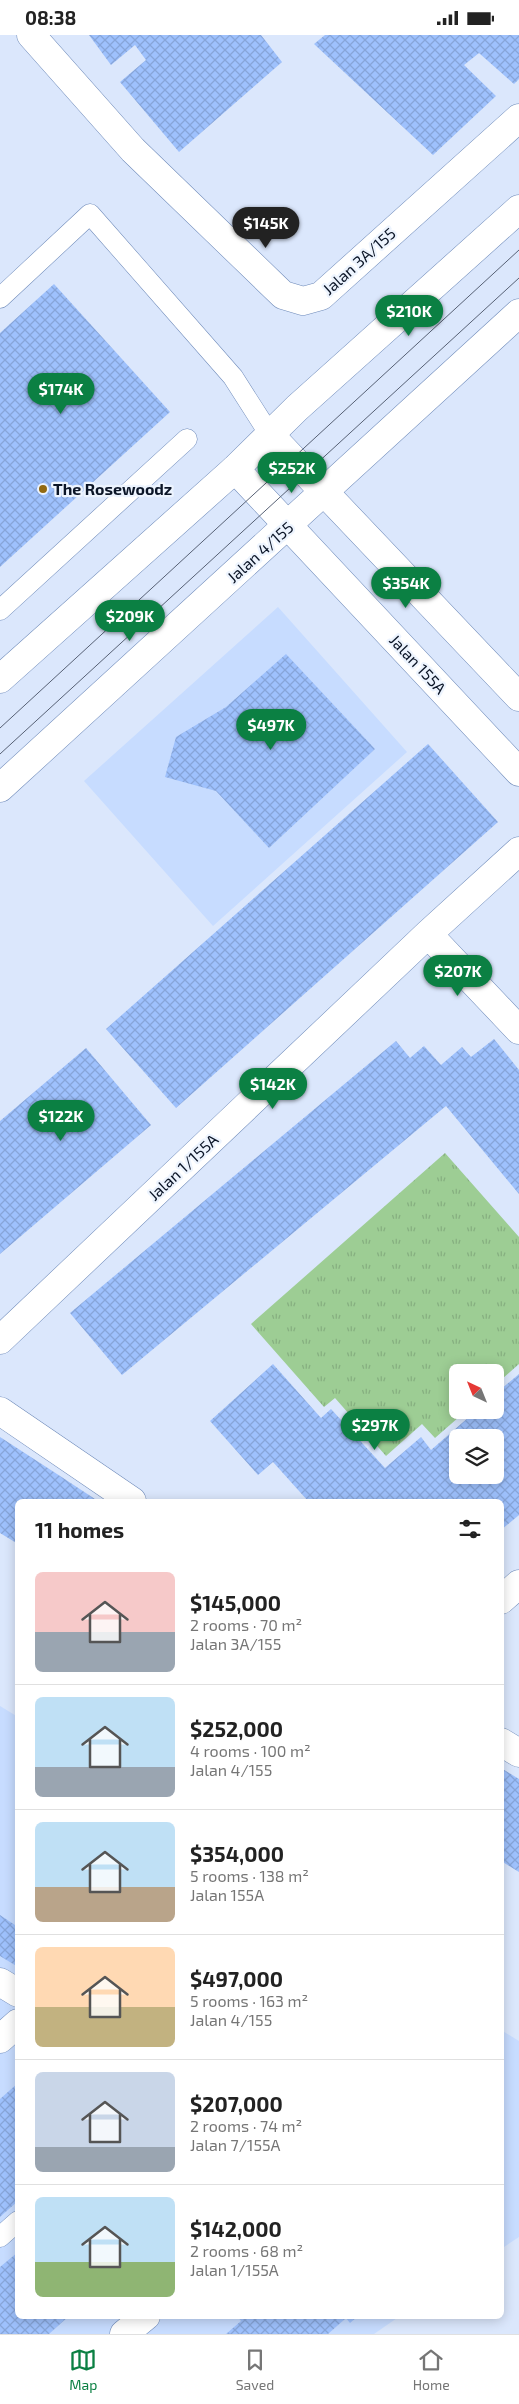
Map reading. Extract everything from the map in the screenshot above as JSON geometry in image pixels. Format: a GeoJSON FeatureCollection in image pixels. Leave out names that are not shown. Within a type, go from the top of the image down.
{"type":"FeatureCollection","features":[{"type":"Feature","properties":{"kind":"street","name":"Jalan 3A/155"},"geometry":{"type":"LineString","coordinates":[[31,35],[134,150],[283,295],[303,301],[321,296],[519,118]]}},
{"type":"Feature","properties":{"kind":"street"},"geometry":{"type":"LineString","coordinates":[[0,679],[235,469],[297,408],[519,209]]}},
{"type":"Feature","properties":{"kind":"street","name":"Jalan 4/155"},"geometry":{"type":"LineString","coordinates":[[0,788],[288,527],[324,491],[519,313]]}},
{"type":"Feature","properties":{"kind":"street"},"geometry":{"type":"LineString","coordinates":[[270,435],[519,697]]}},
{"type":"Feature","properties":{"kind":"street","name":"Jalan 155A"},"geometry":{"type":"LineString","coordinates":[[235,469],[519,772]]}},
{"type":"Feature","properties":{"kind":"street","name":"Jalan 1/155A"},"geometry":{"type":"LineString","coordinates":[[0,1340],[428,934],[519,851]]}},
{"type":"Feature","properties":{"kind":"street"},"geometry":{"type":"LineString","coordinates":[[428,934],[519,1030]]}},
{"type":"Feature","properties":{"kind":"street"},"geometry":{"type":"LineString","coordinates":[[0,1411],[129,1499]]}},
{"type":"Feature","properties":{"kind":"street"},"geometry":{"type":"LineString","coordinates":[[504,1597],[519,1583]]}},
{"type":"Feature","properties":{"kind":"street"},"geometry":{"type":"LineString","coordinates":[[504,1744],[519,1753]]}},
{"type":"Feature","properties":{"kind":"street"},"geometry":{"type":"LineString","coordinates":[[0,1982],[15,1991]]}},
{"type":"Feature","properties":{"kind":"street"},"geometry":{"type":"LineString","coordinates":[[0,2039],[15,2026]]}},
{"type":"Feature","properties":{"kind":"street"},"geometry":{"type":"LineString","coordinates":[[124,2334],[142,2319]]}},
{"type":"Feature","properties":{"kind":"lane"},"geometry":{"type":"LineString","coordinates":[[0,298],[90,214],[233,377],[270,435]]}},
{"type":"Feature","properties":{"kind":"lane"},"geometry":{"type":"LineString","coordinates":[[0,610],[187,439]]}},
{"type":"Feature","properties":{"kind":"lane"},"geometry":{"type":"LineString","coordinates":[[0,2237],[15,2224]]}},
{"type":"Feature","properties":{"kind":"shaded area"},"geometry":{"type":"Polygon","coordinates":[[[278,607],[407,752],[213,926],[84,781],[278,607]]]}},
{"type":"Feature","properties":{"kind":"shaded area"},"geometry":{"type":"Polygon","coordinates":[[[0,1706],[15,1715],[15,2319],[396,2319],[374,2334],[0,2334],[0,1706]]]}},
{"type":"Feature","properties":{"kind":"shaded area"},"geometry":{"type":"Polygon","coordinates":[[[504,2032],[519,2041],[519,2237],[504,2247],[504,2032]]]}},
{"type":"Feature","properties":{"kind":"green space"},"geometry":{"type":"Polygon","coordinates":[[[445,1153],[519,1237],[519,1364],[504,1377],[504,1364],[449,1364],[449,1419],[457,1419],[435,1438],[422,1424],[386,1456],[335,1398],[324,1407],[251,1324],[445,1153]]]}},
{"type":"Feature","properties":{"kind":"building"},"geometry":{"type":"Polygon","coordinates":[[[89,35],[261,35],[282,62],[179,152],[120,82],[146,60],[135,45],[111,65],[89,35]]]}},
{"type":"Feature","properties":{"kind":"building"},"geometry":{"type":"Polygon","coordinates":[[[325,35],[519,35],[519,79],[514,84],[479,53],[464,65],[496,96],[433,155],[314,44],[325,35]]]}},
{"type":"Feature","properties":{"kind":"building","name":"The Rosewoodz"},"geometry":{"type":"Polygon","coordinates":[[[54,284],[170,412],[0,567],[0,333],[54,284]]]}},
{"type":"Feature","properties":{"kind":"building"},"geometry":{"type":"Polygon","coordinates":[[[286,654],[375,749],[269,848],[216,791],[165,777],[176,737],[226,707],[286,654]]]}},
{"type":"Feature","properties":{"kind":"building"},"geometry":{"type":"Polygon","coordinates":[[[428,744],[498,822],[176,1108],[106,1029],[428,744]]]}},
{"type":"Feature","properties":{"kind":"building"},"geometry":{"type":"Polygon","coordinates":[[[494,1039],[519,1070],[519,1194],[446,1106],[122,1375],[70,1313],[396,1041],[410,1058],[424,1046],[441,1065],[462,1047],[471,1057],[494,1039]]]}},
{"type":"Feature","properties":{"kind":"building"},"geometry":{"type":"Polygon","coordinates":[[[86,1048],[151,1125],[0,1254],[0,1121],[86,1048]]]}},
{"type":"Feature","properties":{"kind":"building"},"geometry":{"type":"Polygon","coordinates":[[[273,1364],[321,1418],[331,1409],[385,1468],[421,1437],[431,1450],[449,1434],[449,1484],[504,1484],[504,1429],[455,1429],[467,1419],[504,1419],[504,1386],[519,1374],[519,1515],[504,1528],[504,1499],[306,1499],[273,1462],[258,1475],[210,1421],[273,1364]]]}},
{"type":"Feature","properties":{"kind":"building"},"geometry":{"type":"Polygon","coordinates":[[[0,1437],[95,1499],[15,1499],[15,1542],[0,1533],[0,1437]]]}},
{"type":"Feature","properties":{"kind":"building"},"geometry":{"type":"Polygon","coordinates":[[[504,1770],[519,1779],[519,1872],[504,1863],[504,1770]]]}},
{"type":"Feature","properties":{"kind":"building"},"geometry":{"type":"Polygon","coordinates":[[[0,1915],[15,1925],[15,1965],[0,1956],[0,1915]]]}},
{"type":"Feature","properties":{"kind":"building"},"geometry":{"type":"Polygon","coordinates":[[[15,2086],[15,2204],[0,2217],[0,2099],[15,2086]]]}},
{"type":"Feature","properties":{"kind":"building"},"geometry":{"type":"Polygon","coordinates":[[[15,2254],[15,2319],[66,2319],[49,2334],[0,2334],[0,2267],[15,2254]]]}},
{"type":"Feature","properties":{"kind":"building"},"geometry":{"type":"Polygon","coordinates":[[[239,2319],[345,2319],[328,2334],[226,2334],[241,2321],[239,2319]]]}},
{"type":"Feature","properties":{"kind":"tram line"},"geometry":{"type":"LineString","coordinates":[[0,728],[519,250]]}},
{"type":"Feature","properties":{"kind":"tram line"},"geometry":{"type":"LineString","coordinates":[[0,754],[519,278]]}},
{"type":"Feature","properties":{"kind":"place","name":"The Rosewoodz"},"geometry":{"type":"Point","coordinates":[43,489]}}]}
